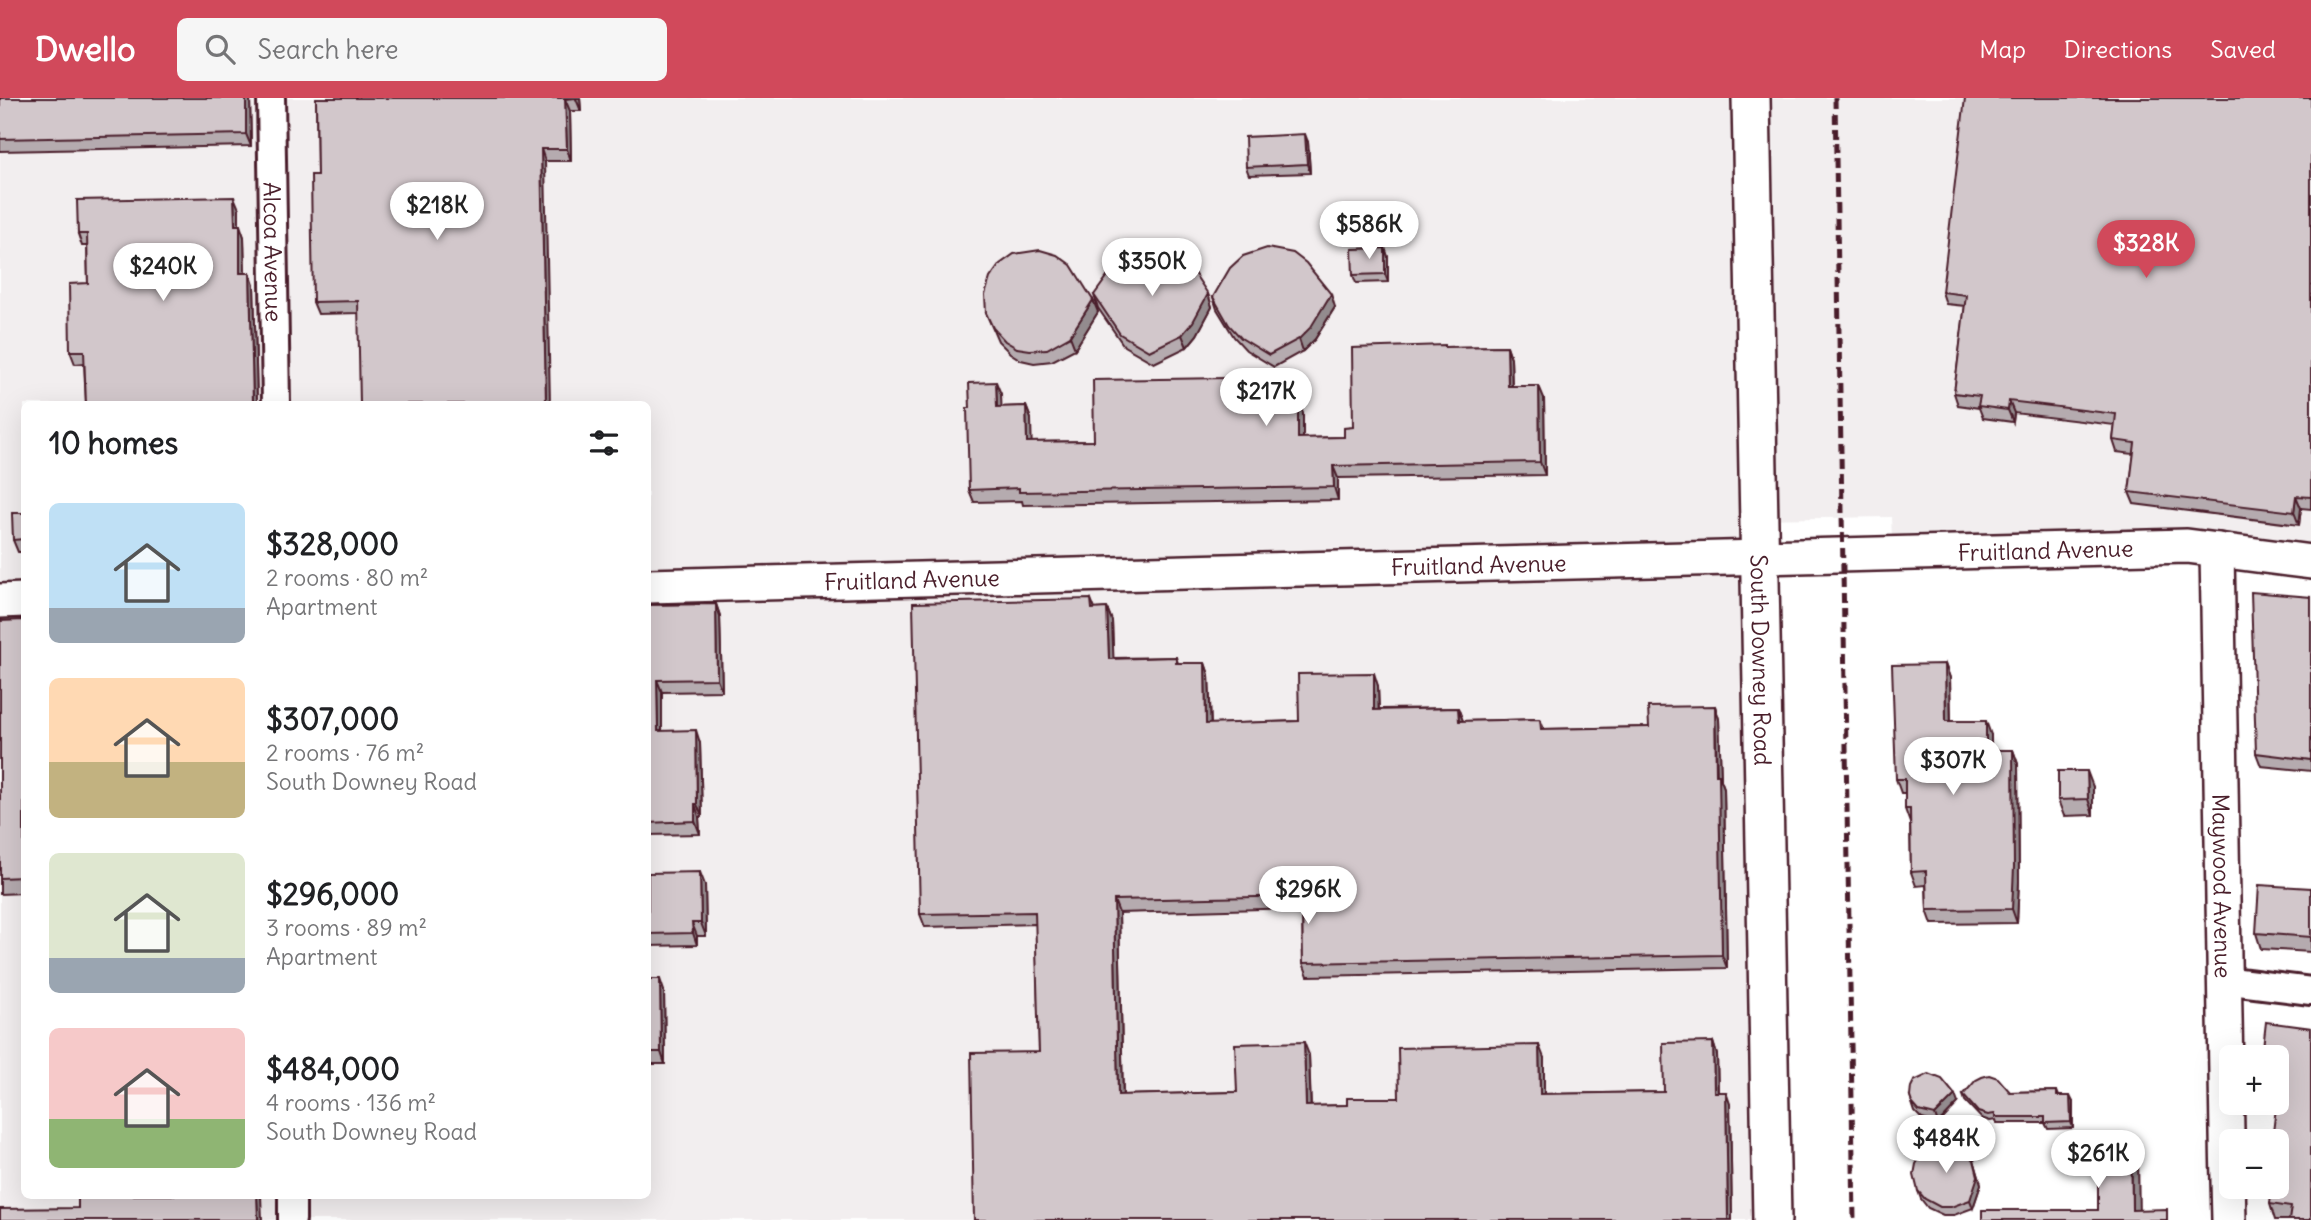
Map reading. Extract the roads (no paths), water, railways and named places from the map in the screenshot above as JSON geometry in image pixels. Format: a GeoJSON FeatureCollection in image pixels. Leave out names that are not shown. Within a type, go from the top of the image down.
{"type":"FeatureCollection","features":[{"type":"Feature","properties":{"kind":"main road","name":"South Downey Road"},"geometry":{"type":"LineString","coordinates":[[1751,98],[1772,1220]]}},
{"type":"Feature","properties":{"kind":"street","name":"Alcoa Avenue"},"geometry":{"type":"LineString","coordinates":[[271,98],[276,401]]}},
{"type":"Feature","properties":{"kind":"street","name":"Fruitland Avenue"},"geometry":{"type":"LineString","coordinates":[[651,586],[2187,546],[2311,562]]}},
{"type":"Feature","properties":{"kind":"street","name":"Maywood Avenue"},"geometry":{"type":"LineString","coordinates":[[2217,550],[2229,1220]]}},
{"type":"Feature","properties":{"kind":"street"},"geometry":{"type":"LineString","coordinates":[[0,601],[21,600]]}},
{"type":"Feature","properties":{"kind":"street"},"geometry":{"type":"LineString","coordinates":[[2223,980],[2311,991]]}},
{"type":"Feature","properties":{"kind":"street"},"geometry":{"type":"LineString","coordinates":[[292,1199],[292,1220]]}},
{"type":"Feature","properties":{"kind":"railway"},"geometry":{"type":"LineString","coordinates":[[1835,98],[1854,1220]]}}]}
